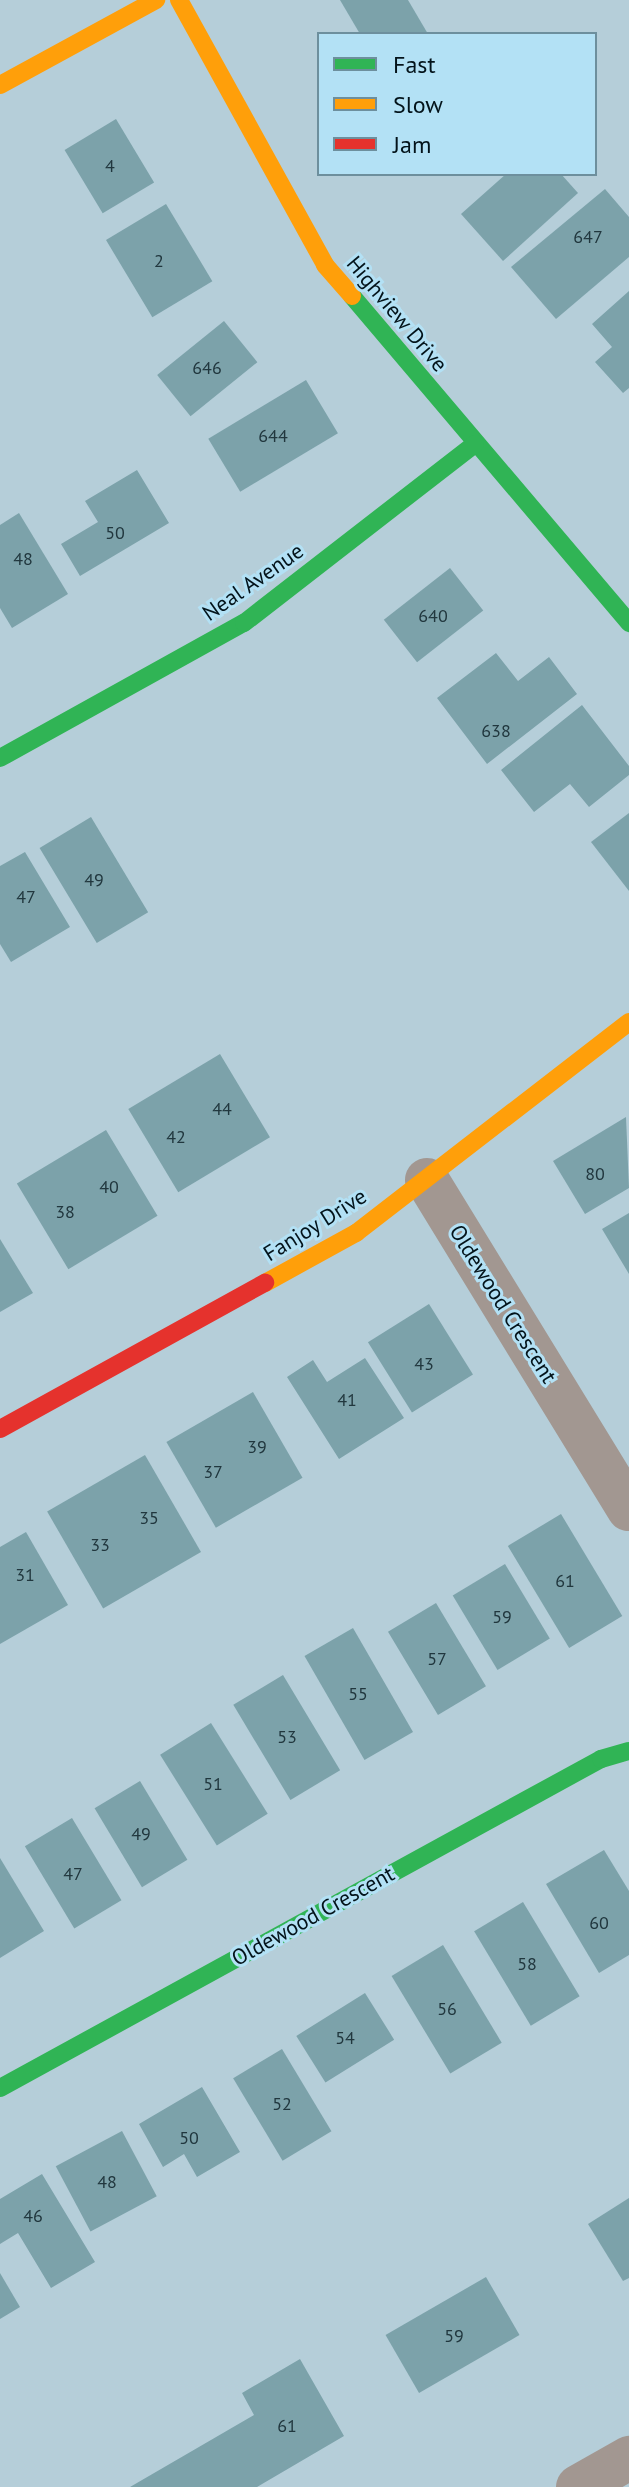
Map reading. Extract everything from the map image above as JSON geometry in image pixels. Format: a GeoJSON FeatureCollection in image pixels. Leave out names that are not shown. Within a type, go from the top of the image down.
{"type":"FeatureCollection","features":[{"type":"Feature","properties":{"kind":"street"},"geometry":{"type":"LineString","coordinates":[[0,85],[156,0]]}},
{"type":"Feature","properties":{"kind":"street","name":"Highview Drive"},"geometry":{"type":"LineString","coordinates":[[179,0],[325,265],[629,623]]}},
{"type":"Feature","properties":{"kind":"street","name":"Neal Avenue"},"geometry":{"type":"LineString","coordinates":[[0,758],[244,623],[475,444]]}},
{"type":"Feature","properties":{"kind":"street","name":"Fanjoy Drive"},"geometry":{"type":"LineString","coordinates":[[0,1429],[356,1233],[629,1022]]}},
{"type":"Feature","properties":{"kind":"street","name":"Oldewood Crescent"},"geometry":{"type":"LineString","coordinates":[[427,1180],[629,1509]]}},
{"type":"Feature","properties":{"kind":"street","name":"Oldewood Crescent"},"geometry":{"type":"LineString","coordinates":[[0,2088],[601,1759],[629,1751]]}},
{"type":"Feature","properties":{"kind":"street"},"geometry":{"type":"LineString","coordinates":[[578,2487],[629,2458]]}},
{"type":"Feature","properties":{"kind":"building"},"geometry":{"type":"Polygon","coordinates":[[[340,0],[408,0],[427,32],[359,32],[340,0]]]}},
{"type":"Feature","properties":{"kind":"building"},"geometry":{"type":"Polygon","coordinates":[[[116,119],[154,182],[103,213],[65,150],[116,119]]]}},
{"type":"Feature","properties":{"kind":"building"},"geometry":{"type":"Polygon","coordinates":[[[504,176],[563,176],[578,193],[503,261],[461,214],[504,176]]]}},
{"type":"Feature","properties":{"kind":"building"},"geometry":{"type":"Polygon","coordinates":[[[605,189],[629,217],[629,257],[556,319],[511,267],[605,189]]]}},
{"type":"Feature","properties":{"kind":"building"},"geometry":{"type":"Polygon","coordinates":[[[166,204],[212,281],[152,317],[106,240],[166,204]]]}},
{"type":"Feature","properties":{"kind":"building"},"geometry":{"type":"Polygon","coordinates":[[[629,291],[629,388],[623,393],[595,362],[612,347],[592,324],[629,291]]]}},
{"type":"Feature","properties":{"kind":"building"},"geometry":{"type":"Polygon","coordinates":[[[224,321],[257,362],[191,416],[157,375],[224,321]]]}},
{"type":"Feature","properties":{"kind":"building"},"geometry":{"type":"Polygon","coordinates":[[[306,380],[338,433],[240,492],[208,439],[306,380]]]}},
{"type":"Feature","properties":{"kind":"building"},"geometry":{"type":"Polygon","coordinates":[[[137,470],[169,523],[80,576],[61,544],[98,522],[85,501],[137,470]]]}},
{"type":"Feature","properties":{"kind":"building"},"geometry":{"type":"Polygon","coordinates":[[[19,513],[68,594],[12,628],[0,608],[0,525],[19,513]]]}},
{"type":"Feature","properties":{"kind":"building"},"geometry":{"type":"Polygon","coordinates":[[[450,568],[483,611],[417,662],[384,620],[450,568]]]}},
{"type":"Feature","properties":{"kind":"building"},"geometry":{"type":"Polygon","coordinates":[[[496,653],[518,681],[549,657],[577,694],[487,764],[437,698],[496,653]]]}},
{"type":"Feature","properties":{"kind":"building"},"geometry":{"type":"Polygon","coordinates":[[[582,705],[629,766],[629,775],[589,807],[570,784],[534,812],[501,770],[582,705]]]}},
{"type":"Feature","properties":{"kind":"building"},"geometry":{"type":"Polygon","coordinates":[[[629,813],[629,891],[591,842],[629,813]]]}},
{"type":"Feature","properties":{"kind":"building"},"geometry":{"type":"Polygon","coordinates":[[[91,817],[148,912],[97,943],[40,848],[91,817]]]}},
{"type":"Feature","properties":{"kind":"building"},"geometry":{"type":"Polygon","coordinates":[[[25,852],[70,927],[11,962],[0,944],[0,866],[25,852]]]}},
{"type":"Feature","properties":{"kind":"building"},"geometry":{"type":"Polygon","coordinates":[[[220,1054],[270,1137],[178,1192],[128,1109],[220,1054]]]}},
{"type":"Feature","properties":{"kind":"building"},"geometry":{"type":"Polygon","coordinates":[[[626,1117],[629,1188],[585,1214],[553,1161],[626,1117]]]}},
{"type":"Feature","properties":{"kind":"building"},"geometry":{"type":"Polygon","coordinates":[[[106,1130],[158,1216],[68,1269],[17,1184],[106,1130]]]}},
{"type":"Feature","properties":{"kind":"building"},"geometry":{"type":"Polygon","coordinates":[[[629,1213],[629,1274],[602,1229],[629,1213]]]}},
{"type":"Feature","properties":{"kind":"building"},"geometry":{"type":"Polygon","coordinates":[[[0,1239],[33,1293],[0,1312],[0,1239]]]}},
{"type":"Feature","properties":{"kind":"building"},"geometry":{"type":"Polygon","coordinates":[[[429,1304],[473,1374],[412,1413],[368,1342],[429,1304]]]}},
{"type":"Feature","properties":{"kind":"building"},"geometry":{"type":"Polygon","coordinates":[[[365,1358],[404,1418],[339,1459],[287,1377],[313,1360],[327,1382],[365,1358]]]}},
{"type":"Feature","properties":{"kind":"building"},"geometry":{"type":"Polygon","coordinates":[[[253,1392],[302,1478],[216,1528],[166,1442],[253,1392]]]}},
{"type":"Feature","properties":{"kind":"building"},"geometry":{"type":"Polygon","coordinates":[[[145,1455],[201,1552],[103,1608],[47,1512],[145,1455]]]}},
{"type":"Feature","properties":{"kind":"building"},"geometry":{"type":"Polygon","coordinates":[[[561,1514],[622,1616],[569,1648],[508,1546],[561,1514]]]}},
{"type":"Feature","properties":{"kind":"building"},"geometry":{"type":"Polygon","coordinates":[[[26,1532],[68,1605],[0,1644],[0,1547],[26,1532]]]}},
{"type":"Feature","properties":{"kind":"building"},"geometry":{"type":"Polygon","coordinates":[[[505,1564],[550,1639],[498,1670],[453,1595],[505,1564]]]}},
{"type":"Feature","properties":{"kind":"building"},"geometry":{"type":"Polygon","coordinates":[[[436,1603],[486,1686],[438,1715],[388,1632],[436,1603]]]}},
{"type":"Feature","properties":{"kind":"building"},"geometry":{"type":"Polygon","coordinates":[[[353,1628],[413,1732],[365,1760],[305,1656],[353,1628]]]}},
{"type":"Feature","properties":{"kind":"building"},"geometry":{"type":"Polygon","coordinates":[[[283,1675],[340,1770],[290,1800],[233,1705],[283,1675]]]}},
{"type":"Feature","properties":{"kind":"building"},"geometry":{"type":"Polygon","coordinates":[[[211,1723],[268,1814],[217,1846],[160,1755],[211,1723]]]}},
{"type":"Feature","properties":{"kind":"building"},"geometry":{"type":"Polygon","coordinates":[[[140,1781],[187,1860],[142,1887],[95,1808],[140,1781]]]}},
{"type":"Feature","properties":{"kind":"building"},"geometry":{"type":"Polygon","coordinates":[[[72,1818],[121,1900],[74,1929],[25,1846],[72,1818]]]}},
{"type":"Feature","properties":{"kind":"building"},"geometry":{"type":"Polygon","coordinates":[[[604,1850],[629,1891],[629,1955],[599,1973],[546,1884],[604,1850]]]}},
{"type":"Feature","properties":{"kind":"building"},"geometry":{"type":"Polygon","coordinates":[[[0,1858],[44,1931],[0,1958],[0,1858]]]}},
{"type":"Feature","properties":{"kind":"building"},"geometry":{"type":"Polygon","coordinates":[[[523,1902],[580,1996],[531,2026],[474,1931],[523,1902]]]}},
{"type":"Feature","properties":{"kind":"building"},"geometry":{"type":"Polygon","coordinates":[[[443,1945],[502,2043],[450,2074],[392,1976],[443,1945]]]}},
{"type":"Feature","properties":{"kind":"building"},"geometry":{"type":"Polygon","coordinates":[[[365,1993],[394,2040],[325,2083],[296,2036],[365,1993]]]}},
{"type":"Feature","properties":{"kind":"building"},"geometry":{"type":"Polygon","coordinates":[[[282,2049],[331,2131],[283,2161],[233,2078],[282,2049]]]}},
{"type":"Feature","properties":{"kind":"building"},"geometry":{"type":"Polygon","coordinates":[[[202,2087],[240,2152],[197,2177],[184,2154],[163,2167],[139,2124],[202,2087]]]}},
{"type":"Feature","properties":{"kind":"building"},"geometry":{"type":"Polygon","coordinates":[[[122,2131],[157,2196],[91,2232],[56,2166],[122,2131]]]}},
{"type":"Feature","properties":{"kind":"building"},"geometry":{"type":"Polygon","coordinates":[[[42,2174],[95,2262],[51,2288],[18,2233],[0,2244],[0,2199],[42,2174]]]}},
{"type":"Feature","properties":{"kind":"building"},"geometry":{"type":"Polygon","coordinates":[[[629,2198],[629,2278],[623,2281],[588,2224],[629,2198]]]}},
{"type":"Feature","properties":{"kind":"building"},"geometry":{"type":"Polygon","coordinates":[[[0,2273],[20,2307],[0,2319],[0,2273]]]}},
{"type":"Feature","properties":{"kind":"building"},"geometry":{"type":"Polygon","coordinates":[[[486,2277],[519,2335],[419,2393],[386,2335],[486,2277]]]}},
{"type":"Feature","properties":{"kind":"building"},"geometry":{"type":"Polygon","coordinates":[[[300,2359],[344,2436],[257,2487],[130,2487],[254,2415],[242,2393],[300,2359]]]}},
{"type":"Feature","properties":{"kind":"traffic: fast"},"geometry":{"type":"LineString","coordinates":[[352,296],[629,623]]}},
{"type":"Feature","properties":{"kind":"traffic: fast"},"geometry":{"type":"LineString","coordinates":[[0,758],[244,623],[475,444]]}},
{"type":"Feature","properties":{"kind":"traffic: fast"},"geometry":{"type":"LineString","coordinates":[[0,2088],[601,1759],[629,1751]]}},
{"type":"Feature","properties":{"kind":"traffic: slow"},"geometry":{"type":"LineString","coordinates":[[0,85],[156,0]]}},
{"type":"Feature","properties":{"kind":"traffic: slow"},"geometry":{"type":"LineString","coordinates":[[179,0],[325,265],[352,296]]}},
{"type":"Feature","properties":{"kind":"traffic: slow"},"geometry":{"type":"LineString","coordinates":[[265,1283],[356,1233],[629,1022]]}},
{"type":"Feature","properties":{"kind":"traffic: jam"},"geometry":{"type":"LineString","coordinates":[[0,1429],[265,1283]]}}]}
